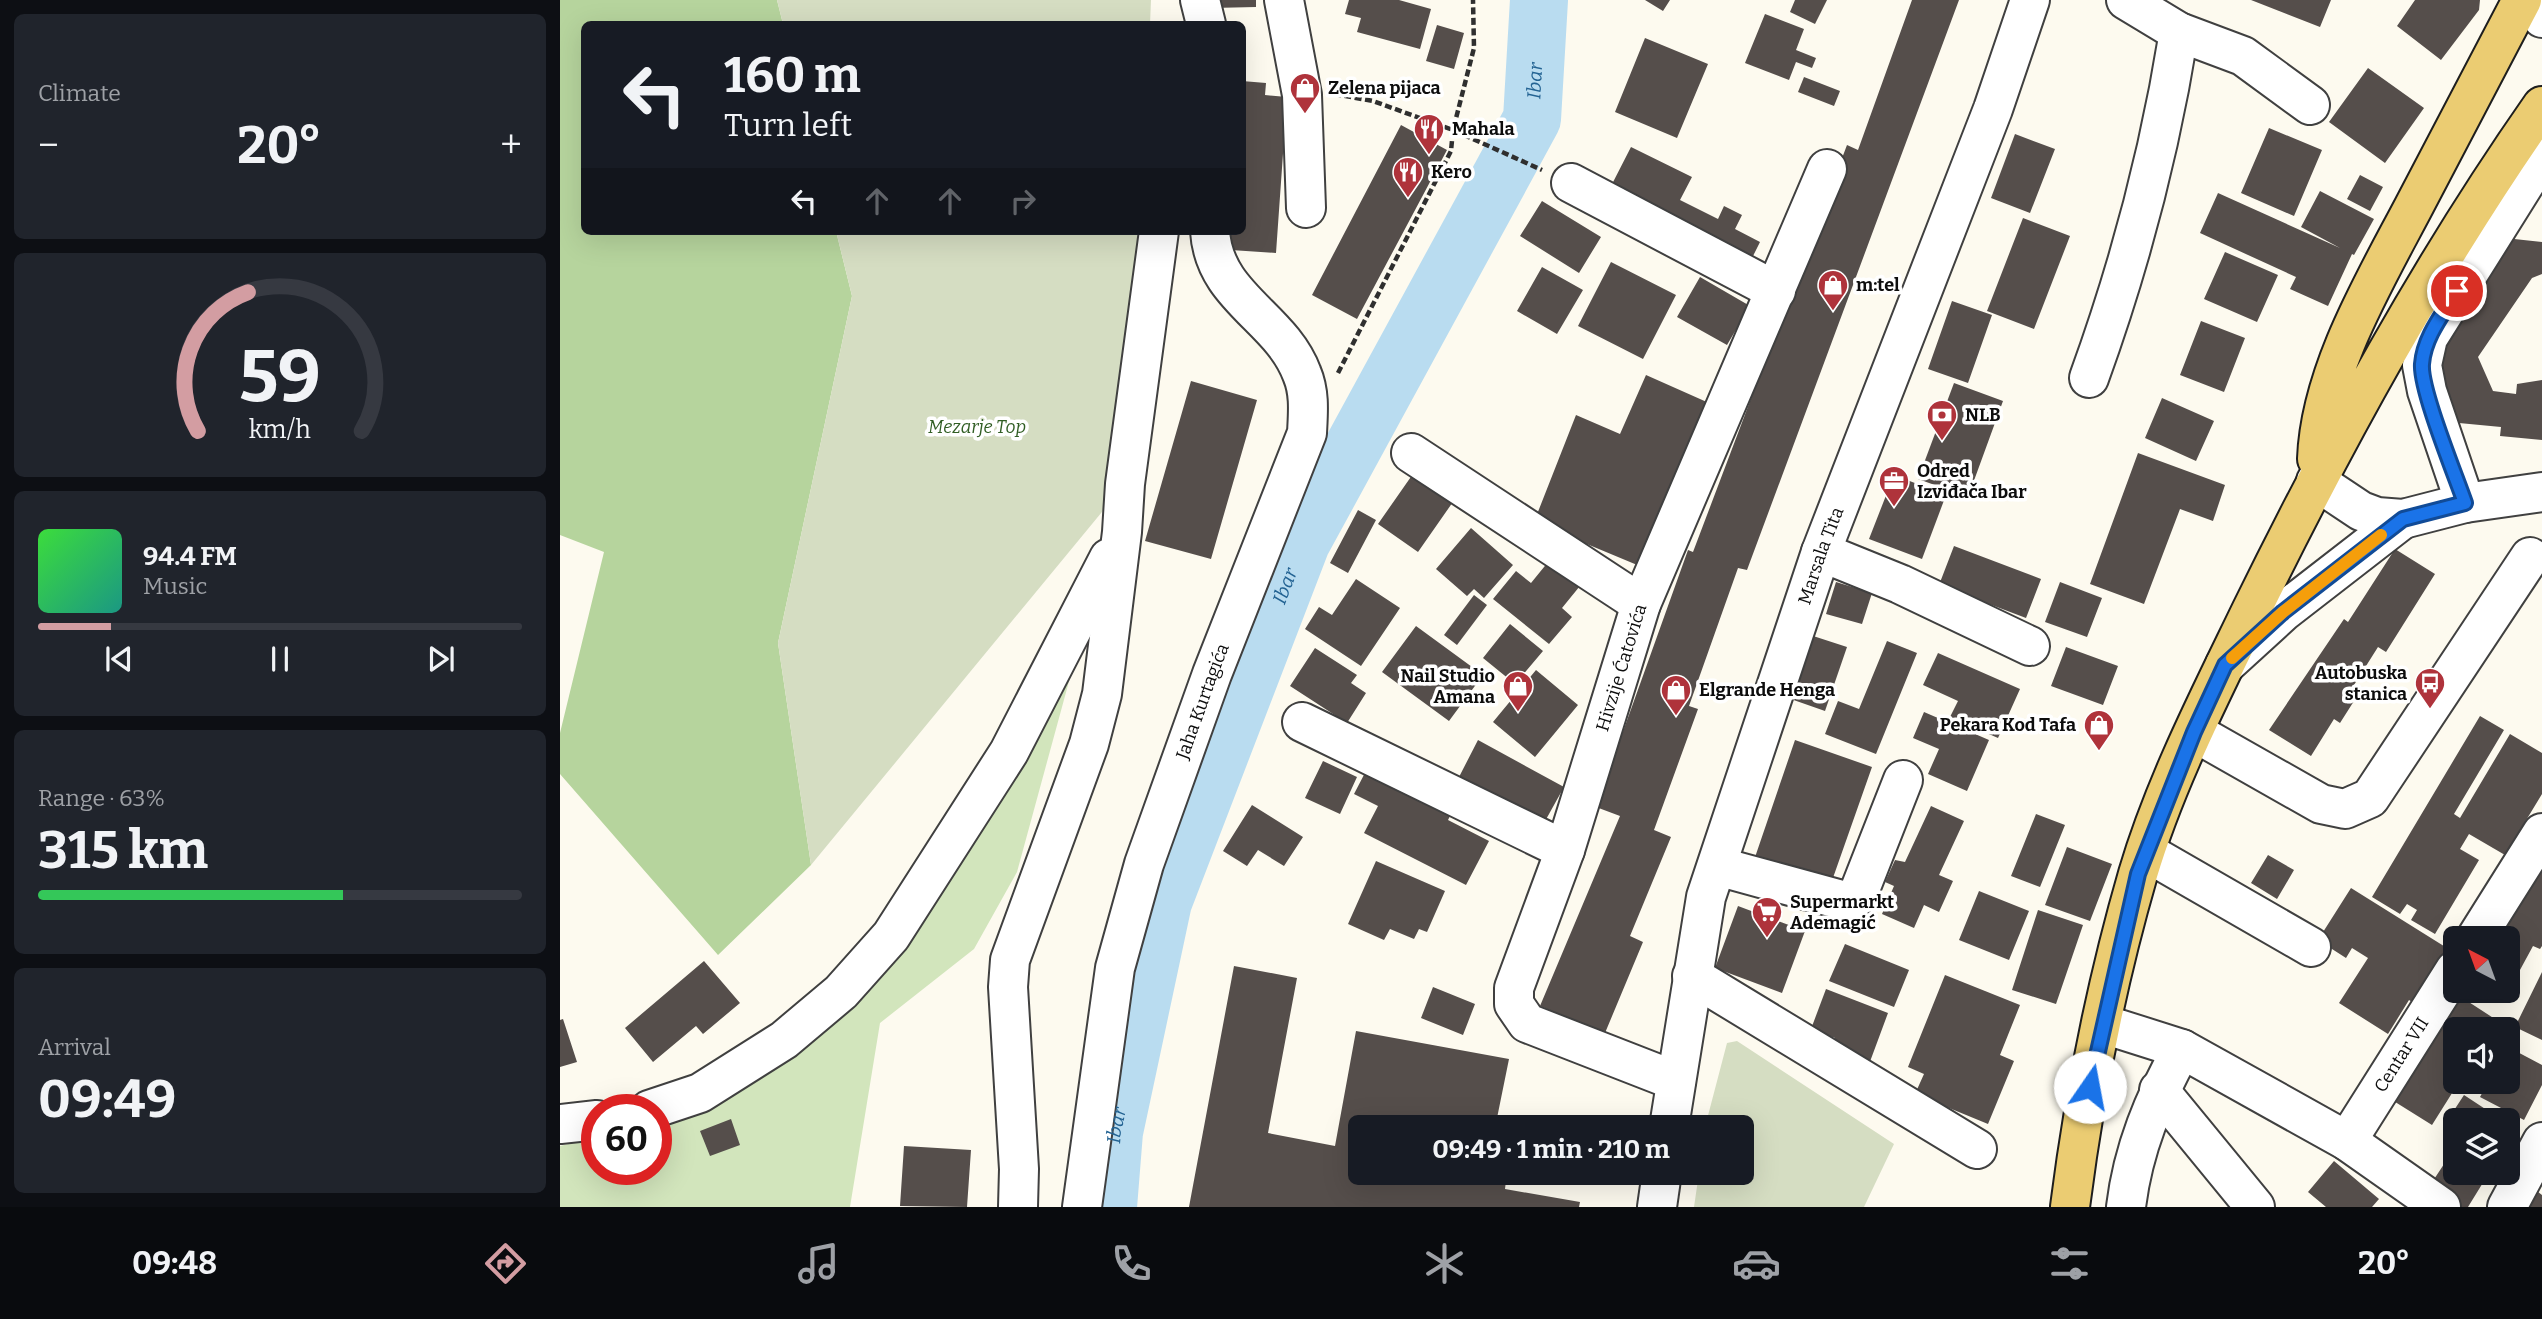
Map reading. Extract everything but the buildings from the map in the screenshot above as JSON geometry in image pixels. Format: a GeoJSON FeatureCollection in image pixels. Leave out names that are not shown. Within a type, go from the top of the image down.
{"type":"FeatureCollection","features":[{"type":"Feature","properties":{"kind":"main road"},"geometry":{"type":"LineString","coordinates":[[2316,481],[2318,437],[2328,391],[2368,295],[2522,0]]}},
{"type":"Feature","properties":{"kind":"main road"},"geometry":{"type":"LineString","coordinates":[[2070,1207],[2078,1142],[2103,1024],[2146,852],[2194,732],[2316,481],[2399,330],[2535,140]]}},
{"type":"Feature","properties":{"kind":"street"},"geometry":{"type":"LineString","coordinates":[[1184,21],[1187,0]]}},
{"type":"Feature","properties":{"kind":"street"},"geometry":{"type":"LineString","coordinates":[[1200,0],[1205,21]]}},
{"type":"Feature","properties":{"kind":"street"},"geometry":{"type":"LineString","coordinates":[[1284,0],[1302,95],[1306,208]]}},
{"type":"Feature","properties":{"kind":"street","name":"Marsala Tita"},"geometry":{"type":"LineString","coordinates":[[1671,1115],[1706,897],[1821,552],[1993,109],[2030,0]]}},
{"type":"Feature","properties":{"kind":"street"},"geometry":{"type":"LineString","coordinates":[[2126,0],[2179,32],[2243,56],[2310,105]]}},
{"type":"Feature","properties":{"kind":"street"},"geometry":{"type":"LineString","coordinates":[[2534,0],[2542,18]]}},
{"type":"Feature","properties":{"kind":"street"},"geometry":{"type":"LineString","coordinates":[[2089,378],[2128,263],[2150,182],[2164,126],[2179,32]]}},
{"type":"Feature","properties":{"kind":"street"},"geometry":{"type":"LineString","coordinates":[[2465,503],[2427,391],[2422,365],[2428,338],[2535,140]]}},
{"type":"Feature","properties":{"kind":"street","name":"Hivzije Ćatovića"},"geometry":{"type":"LineString","coordinates":[[1676,1081],[1527,1023],[1520,1017],[1514,1004],[1514,988],[1565,850],[1641,604],[1827,169]]}},
{"type":"Feature","properties":{"kind":"street"},"geometry":{"type":"LineString","coordinates":[[1571,183],[1776,291]]}},
{"type":"Feature","properties":{"kind":"street"},"geometry":{"type":"LineString","coordinates":[[1018,1207],[1019,1169],[1007,987],[1010,960],[1089,744],[1102,694],[1122,531],[1125,484],[1158,235]]}},
{"type":"Feature","properties":{"kind":"street","name":"Jaha Kurtagića"},"geometry":{"type":"LineString","coordinates":[[1082,1207],[1115,968],[1144,864],[1212,674],[1307,433],[1309,398],[1302,373],[1286,345],[1221,274],[1211,235]]}},
{"type":"Feature","properties":{"kind":"street"},"geometry":{"type":"LineString","coordinates":[[1411,453],[1641,604]]}},
{"type":"Feature","properties":{"kind":"street"},"geometry":{"type":"LineString","coordinates":[[2316,481],[2361,511],[2377,517],[2403,519],[2465,503],[2542,492]]}},
{"type":"Feature","properties":{"kind":"street"},"geometry":{"type":"LineString","coordinates":[[2225,665],[2283,612],[2403,519]]}},
{"type":"Feature","properties":{"kind":"street"},"geometry":{"type":"LineString","coordinates":[[672,1102],[700,1093],[784,1040],[841,992],[891,936],[1009,752],[1122,531]]}},
{"type":"Feature","properties":{"kind":"street"},"geometry":{"type":"LineString","coordinates":[[1821,552],[1900,584],[2029,646]]}},
{"type":"Feature","properties":{"kind":"street"},"geometry":{"type":"LineString","coordinates":[[2194,732],[2321,804],[2345,809],[2370,798],[2530,557]]}},
{"type":"Feature","properties":{"kind":"street"},"geometry":{"type":"LineString","coordinates":[[1302,722],[1565,850]]}},
{"type":"Feature","properties":{"kind":"street"},"geometry":{"type":"LineString","coordinates":[[1717,866],[1849,902],[1857,897],[1903,780]]}},
{"type":"Feature","properties":{"kind":"street"},"geometry":{"type":"LineString","coordinates":[[2484,926],[2542,833]]}},
{"type":"Feature","properties":{"kind":"street"},"geometry":{"type":"LineString","coordinates":[[2146,852],[2311,947]]}},
{"type":"Feature","properties":{"kind":"street"},"geometry":{"type":"LineString","coordinates":[[1692,976],[1977,1149]]}},
{"type":"Feature","properties":{"kind":"street","name":"Centar VII"},"geometry":{"type":"LineString","coordinates":[[2347,1141],[2443,989]]}},
{"type":"Feature","properties":{"kind":"street"},"geometry":{"type":"LineString","coordinates":[[2103,1024],[2182,1049],[2347,1141],[2441,1207]]}},
{"type":"Feature","properties":{"kind":"street"},"geometry":{"type":"LineString","coordinates":[[2126,1207],[2129,1179],[2142,1131],[2159,1090],[2182,1049]]}},
{"type":"Feature","properties":{"kind":"street"},"geometry":{"type":"LineString","coordinates":[[2159,1090],[2255,1207]]}},
{"type":"Feature","properties":{"kind":"street"},"geometry":{"type":"LineString","coordinates":[[560,1124],[581,1122]]}},
{"type":"Feature","properties":{"kind":"street"},"geometry":{"type":"LineString","coordinates":[[2507,1207],[2542,1142]]}},
{"type":"Feature","properties":{"kind":"street"},"geometry":{"type":"LineString","coordinates":[[1657,1207],[1660,1185]]}},
{"type":"Feature","properties":{"kind":"path"},"geometry":{"type":"LineString","coordinates":[[1332,385],[1451,151],[1452,130],[1474,48],[1473,0]]}},
{"type":"Feature","properties":{"kind":"path"},"geometry":{"type":"LineString","coordinates":[[1302,95],[1339,94],[1362,99],[1452,130],[1571,183]]}},
{"type":"Feature","properties":{"kind":"green space"},"geometry":{"type":"Polygon","coordinates":[[[560,0],[777,0],[782,21],[581,21],[581,235],[837,235],[852,296],[778,643],[811,865],[718,955],[560,774],[560,733],[604,552],[560,535],[560,0]]]}},
{"type":"Feature","properties":{"kind":"green space"},"geometry":{"type":"Polygon","coordinates":[[[777,0],[1151,0],[1150,21],[782,21],[777,0]]]}},
{"type":"Feature","properties":{"kind":"green space","name":"Mezarje Top"},"geometry":{"type":"Polygon","coordinates":[[[837,235],[1138,235],[1125,484],[811,865],[778,643],[852,296],[837,235]]]}},
{"type":"Feature","properties":{"kind":"green space"},"geometry":{"type":"Polygon","coordinates":[[[1071,674],[1017,872],[974,949],[880,1023],[850,1207],[560,1207],[560,1146],[581,1141],[581,1185],[672,1185],[672,1106],[853,969],[1071,674]]]}},
{"type":"Feature","properties":{"kind":"green space"},"geometry":{"type":"Polygon","coordinates":[[[1737,1041],[1894,1144],[1864,1207],[1694,1207],[1697,1185],[1754,1185],[1754,1115],[1708,1115],[1727,1043],[1737,1041]]]}},
{"type":"Feature","properties":{"kind":"waterway","name":"Ibar"},"geometry":{"type":"LineString","coordinates":[[1108,1207],[1114,1132],[1163,902],[1301,543],[1532,119],[1539,0]]}},
{"type":"Feature","properties":{"kind":"slow traffic"},"geometry":{"type":"LineString","coordinates":[[2232,658],[2283,612],[2381,535]]}},
{"type":"Feature","properties":{"kind":"place","name":"Zelena pijaca"},"geometry":{"type":"Point","coordinates":[1305,115]}},
{"type":"Feature","properties":{"kind":"place","name":"Mahala"},"geometry":{"type":"Point","coordinates":[1429,156]}},
{"type":"Feature","properties":{"kind":"place","name":"Kero"},"geometry":{"type":"Point","coordinates":[1408,199]}},
{"type":"Feature","properties":{"kind":"place","name":"m:tel"},"geometry":{"type":"Point","coordinates":[1833,312]}},
{"type":"Feature","properties":{"kind":"place","name":"NLB"},"geometry":{"type":"Point","coordinates":[1942,442]}},
{"type":"Feature","properties":{"kind":"place","name":"Odred Izviđača Ibar"},"geometry":{"type":"Point","coordinates":[1894,508]}},
{"type":"Feature","properties":{"kind":"place","name":"Autobuska stanica"},"geometry":{"type":"Point","coordinates":[2430,710]}},
{"type":"Feature","properties":{"kind":"place","name":"Nail Studio Amana"},"geometry":{"type":"Point","coordinates":[1518,713]}},
{"type":"Feature","properties":{"kind":"place","name":"Elgrande Henga"},"geometry":{"type":"Point","coordinates":[1676,717]}},
{"type":"Feature","properties":{"kind":"place","name":"Pekara Kod Tafa"},"geometry":{"type":"Point","coordinates":[2099,752]}},
{"type":"Feature","properties":{"kind":"place","name":"Supermarkt Ademagić"},"geometry":{"type":"Point","coordinates":[1767,939]}},
{"type":"Feature","properties":{"kind":"route"},"geometry":{"type":"LineString","coordinates":[[2090,1087],[2138,874],[2194,732],[2225,665],[2283,612],[2403,519],[2465,503],[2427,391],[2422,365],[2428,338],[2457,291]]}}]}
